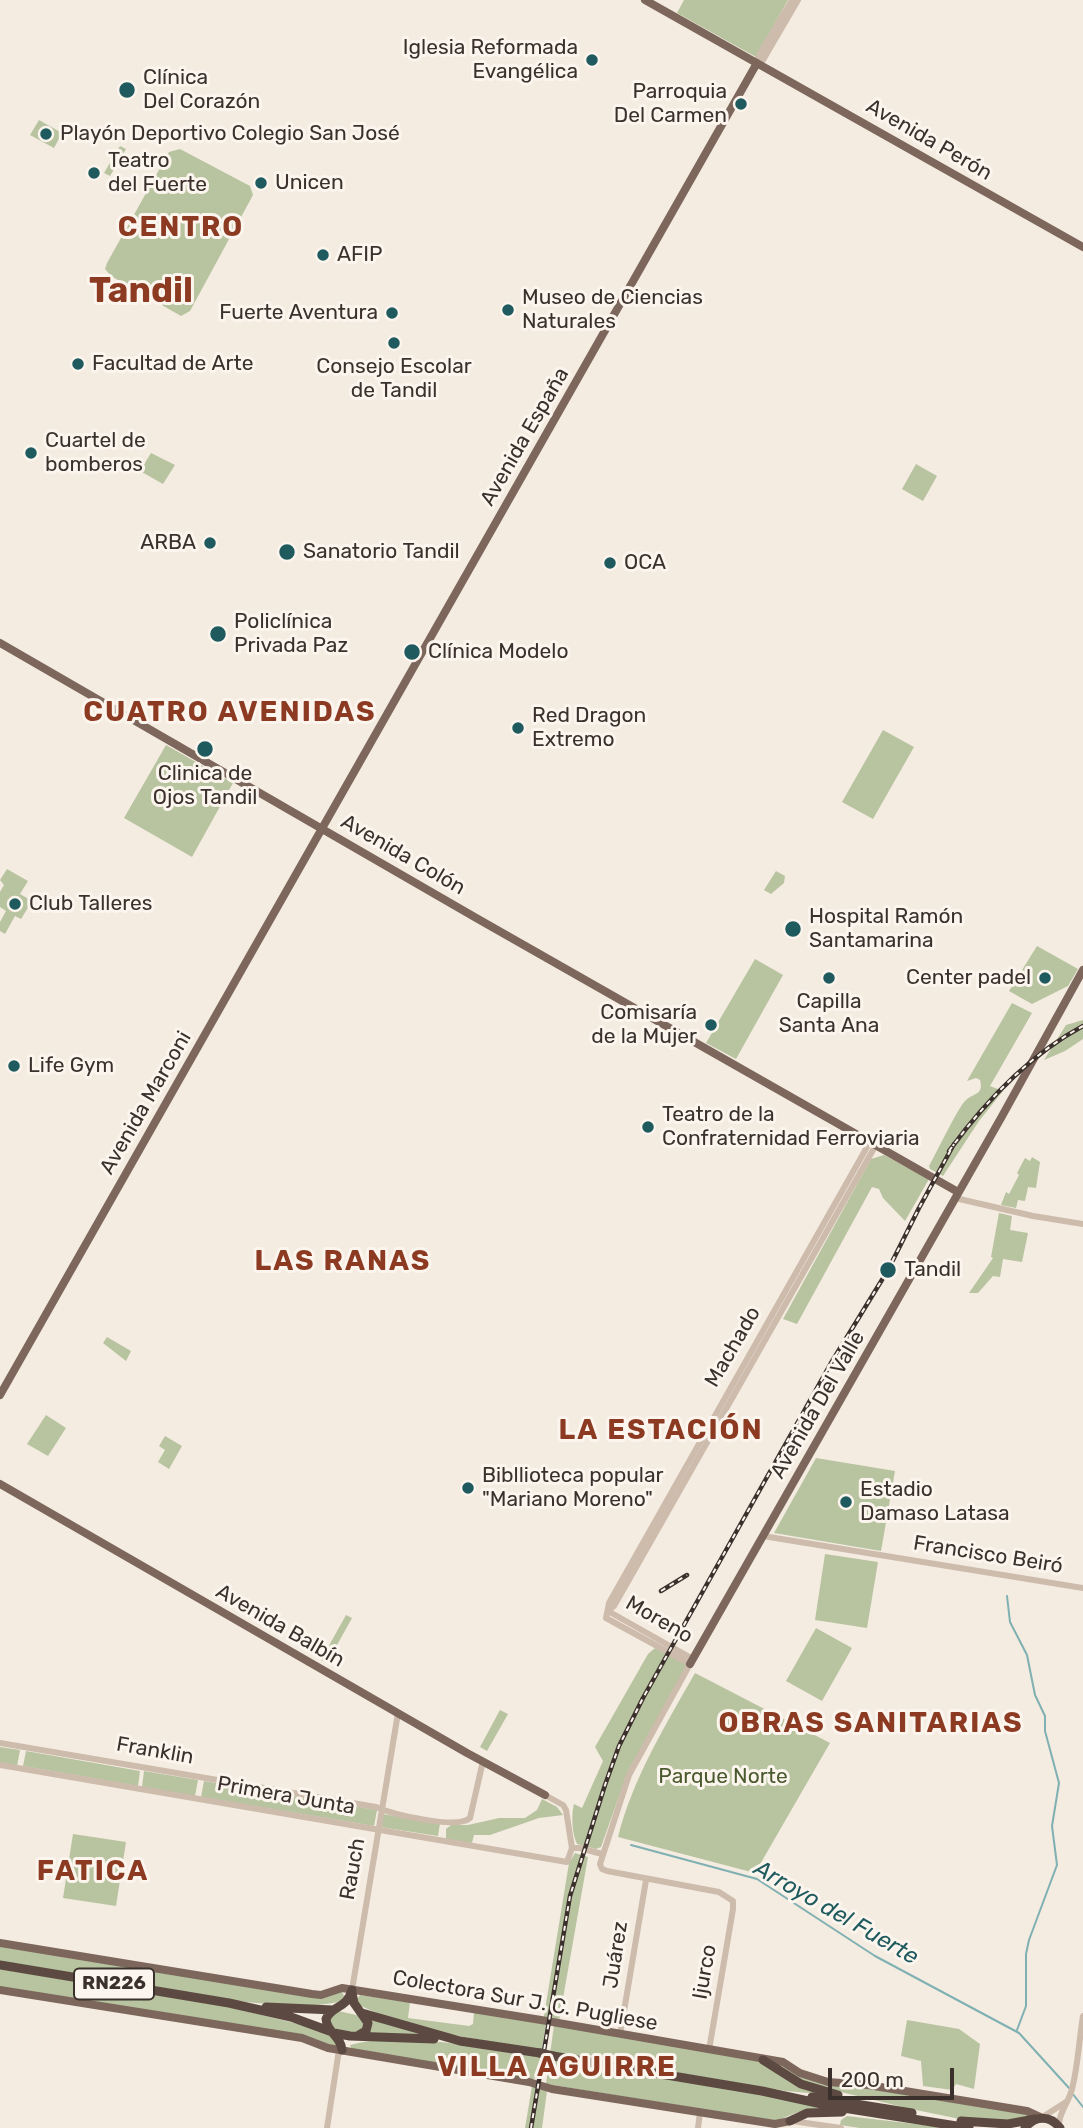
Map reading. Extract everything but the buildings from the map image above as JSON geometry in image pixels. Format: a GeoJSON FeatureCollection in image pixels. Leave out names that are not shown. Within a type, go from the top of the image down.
{"type":"FeatureCollection","features":[{"type":"Feature","properties":{"kind":"highway","name":"RN226"},"geometry":{"type":"LineString","coordinates":[[0,1965],[229,2003],[291,2017],[333,2032],[357,2036],[460,2041],[540,2053],[762,2091],[831,2099],[969,2128]]}},
{"type":"Feature","properties":{"kind":"highway"},"geometry":{"type":"LineString","coordinates":[[341,2050],[341,2041],[326,2026],[326,2019],[346,2002],[352,1990]]}},
{"type":"Feature","properties":{"kind":"highway"},"geometry":{"type":"LineString","coordinates":[[341,2050],[368,2027],[368,2021],[353,2000],[352,1990]]}},
{"type":"Feature","properties":{"kind":"highway","name":"RN226"},"geometry":{"type":"LineString","coordinates":[[229,2003],[348,2009],[460,2041]]}},
{"type":"Feature","properties":{"kind":"highway"},"geometry":{"type":"LineString","coordinates":[[763,2060],[805,2085],[876,2110]]}},
{"type":"Feature","properties":{"kind":"highway"},"geometry":{"type":"LineString","coordinates":[[790,2121],[807,2113],[876,2110]]}},
{"type":"Feature","properties":{"kind":"highway","name":"RN226"},"geometry":{"type":"LineString","coordinates":[[876,2110],[988,2124],[1015,2123],[1039,2118]]}},
{"type":"Feature","properties":{"kind":"highway"},"geometry":{"type":"LineString","coordinates":[[1025,2128],[1039,2118],[1049,2119],[1060,2127]]}},
{"type":"Feature","properties":{"kind":"main road","name":"Avenida Perón"},"geometry":{"type":"LineString","coordinates":[[645,0],[1083,247]]}},
{"type":"Feature","properties":{"kind":"main road","name":"Avenida España"},"geometry":{"type":"LineString","coordinates":[[322,828],[757,63]]}},
{"type":"Feature","properties":{"kind":"main road","name":"Avenida Colón"},"geometry":{"type":"LineString","coordinates":[[0,643],[401,875],[921,1170],[957,1195]]}},
{"type":"Feature","properties":{"kind":"main road","name":"Avenida Marconi"},"geometry":{"type":"LineString","coordinates":[[0,1395],[322,828]]}},
{"type":"Feature","properties":{"kind":"main road","name":"Avenida Del Valle"},"geometry":{"type":"LineString","coordinates":[[691,1661],[1083,970]]}},
{"type":"Feature","properties":{"kind":"main road","name":"Avenida Balbín"},"geometry":{"type":"LineString","coordinates":[[0,1484],[545,1795]]}},
{"type":"Feature","properties":{"kind":"main road","name":"Colectora Sur J. C. Pugliese"},"geometry":{"type":"LineString","coordinates":[[0,1943],[312,1994],[320,1995],[339,1989],[352,1990],[541,2020],[785,2063],[800,2073],[828,2082],[868,2085],[1016,2109],[1030,2112],[1039,2118]]}},
{"type":"Feature","properties":{"kind":"main road"},"geometry":{"type":"LineString","coordinates":[[0,1990],[302,2038],[319,2046],[529,2082],[552,2089],[775,2124],[790,2121]]}},
{"type":"Feature","properties":{"kind":"street"},"geometry":{"type":"LineString","coordinates":[[757,63],[792,0]]}},
{"type":"Feature","properties":{"kind":"street"},"geometry":{"type":"LineString","coordinates":[[757,63],[763,60],[798,0]]}},
{"type":"Feature","properties":{"kind":"street","name":"Machado"},"geometry":{"type":"LineString","coordinates":[[607,1614],[614,1606],[874,1143]]}},
{"type":"Feature","properties":{"kind":"street"},"geometry":{"type":"LineString","coordinates":[[957,1195],[1033,1216],[1083,1224]]}},
{"type":"Feature","properties":{"kind":"street","name":"Francisco Beiró"},"geometry":{"type":"LineString","coordinates":[[763,1536],[1083,1588]]}},
{"type":"Feature","properties":{"kind":"street","name":"Moreno"},"geometry":{"type":"LineString","coordinates":[[607,1614],[691,1661]]}},
{"type":"Feature","properties":{"kind":"street","name":"Avenida Del Valle"},"geometry":{"type":"LineString","coordinates":[[646,1880],[607,1871],[600,1864],[602,1854],[629,1775],[691,1661]]}},
{"type":"Feature","properties":{"kind":"street","name":"Rauch"},"geometry":{"type":"LineString","coordinates":[[352,1990],[398,1713]]}},
{"type":"Feature","properties":{"kind":"street","name":"Franklin"},"geometry":{"type":"LineString","coordinates":[[0,1743],[291,1791],[382,1809],[388,1813],[446,1822],[467,1821],[472,1814],[483,1761]]}},
{"type":"Feature","properties":{"kind":"street","name":"Primera Junta"},"geometry":{"type":"LineString","coordinates":[[0,1765],[567,1862],[574,1848]]}},
{"type":"Feature","properties":{"kind":"street"},"geometry":{"type":"LineString","coordinates":[[545,1795],[565,1808],[574,1848],[586,1853],[602,1854]]}},
{"type":"Feature","properties":{"kind":"street","name":"Ijurco"},"geometry":{"type":"LineString","coordinates":[[646,1880],[719,1892],[733,1901],[709,2050]]}},
{"type":"Feature","properties":{"kind":"street","name":"Juárez"},"geometry":{"type":"LineString","coordinates":[[620,2035],[646,1880]]}},
{"type":"Feature","properties":{"kind":"street"},"geometry":{"type":"LineString","coordinates":[[1060,2127],[1060,2117],[1070,2098],[1073,2085],[1083,2016]]}},
{"type":"Feature","properties":{"kind":"street"},"geometry":{"type":"LineString","coordinates":[[327,2128],[341,2050]]}},
{"type":"Feature","properties":{"kind":"street"},"geometry":{"type":"LineString","coordinates":[[1039,2118],[1057,2110],[1070,2098]]}},
{"type":"Feature","properties":{"kind":"street"},"geometry":{"type":"LineString","coordinates":[[698,2128],[700,2112]]}},
{"type":"Feature","properties":{"kind":"street"},"geometry":{"type":"LineString","coordinates":[[790,2121],[841,2128]]}},
{"type":"Feature","properties":{"kind":"green space"},"geometry":{"type":"Polygon","coordinates":[[[684,0],[788,0],[756,57],[677,13],[684,0]]]}},
{"type":"Feature","properties":{"kind":"green space","name":"Playón Deportivo Colegio San José"},"geometry":{"type":"Polygon","coordinates":[[[39,120],[62,133],[54,148],[30,135],[39,120]]]}},
{"type":"Feature","properties":{"kind":"green space"},"geometry":{"type":"Polygon","coordinates":[[[120,146],[126,149],[110,176],[104,173],[120,146]]]}},
{"type":"Feature","properties":{"kind":"green space"},"geometry":{"type":"Polygon","coordinates":[[[180,149],[250,186],[253,195],[190,311],[181,316],[111,276],[105,269],[169,152],[180,149]]]}},
{"type":"Feature","properties":{"kind":"green space"},"geometry":{"type":"Polygon","coordinates":[[[151,453],[175,465],[163,484],[140,471],[151,453]]]}},
{"type":"Feature","properties":{"kind":"green space"},"geometry":{"type":"Polygon","coordinates":[[[916,464],[937,476],[923,501],[902,489],[916,464]]]}},
{"type":"Feature","properties":{"kind":"green space"},"geometry":{"type":"Polygon","coordinates":[[[883,730],[914,747],[873,819],[842,802],[883,730]]]}},
{"type":"Feature","properties":{"kind":"green space"},"geometry":{"type":"Polygon","coordinates":[[[166,745],[233,783],[192,857],[124,818],[166,745]]]}},
{"type":"Feature","properties":{"kind":"green space"},"geometry":{"type":"Polygon","coordinates":[[[7,869],[28,881],[20,894],[32,901],[21,919],[15,916],[5,934],[0,931],[0,922],[6,911],[0,907],[0,892],[4,885],[0,880],[7,869]]]}},
{"type":"Feature","properties":{"kind":"green space"},"geometry":{"type":"Polygon","coordinates":[[[776,871],[785,876],[784,883],[771,894],[764,890],[776,871]]]}},
{"type":"Feature","properties":{"kind":"green space","name":"Center padel"},"geometry":{"type":"Polygon","coordinates":[[[1037,946],[1078,969],[1068,986],[1032,1004],[1009,991],[1037,946]]]}},
{"type":"Feature","properties":{"kind":"green space"},"geometry":{"type":"Polygon","coordinates":[[[755,959],[783,975],[736,1059],[706,1043],[755,959]]]}},
{"type":"Feature","properties":{"kind":"green space"},"geometry":{"type":"Polygon","coordinates":[[[1012,1003],[1032,1013],[990,1086],[1003,1091],[979,1121],[943,1176],[929,1166],[962,1104],[981,1088],[980,1080],[976,1078],[967,1081],[1012,1003]]]}},
{"type":"Feature","properties":{"kind":"green space"},"geometry":{"type":"Polygon","coordinates":[[[1083,1020],[1083,1039],[1044,1060],[1066,1025],[1083,1020]]]}},
{"type":"Feature","properties":{"kind":"green space"},"geometry":{"type":"Polygon","coordinates":[[[884,1155],[929,1179],[905,1221],[883,1198],[879,1189],[872,1187],[797,1324],[783,1319],[871,1159],[884,1155]]]}},
{"type":"Feature","properties":{"kind":"green space"},"geometry":{"type":"Polygon","coordinates":[[[1032,1157],[1040,1162],[1036,1188],[1028,1187],[1025,1201],[1018,1200],[1016,1208],[1001,1205],[1006,1192],[1009,1194],[1019,1175],[1017,1173],[1025,1158],[1030,1161],[1032,1157]]]}},
{"type":"Feature","properties":{"kind":"green space"},"geometry":{"type":"Polygon","coordinates":[[[999,1213],[1012,1216],[1010,1230],[1028,1233],[1022,1262],[1003,1259],[1000,1277],[993,1276],[978,1293],[969,1293],[993,1258],[991,1257],[999,1213]]]}},
{"type":"Feature","properties":{"kind":"green space"},"geometry":{"type":"Polygon","coordinates":[[[107,1337],[131,1351],[126,1361],[103,1343],[107,1337]]]}},
{"type":"Feature","properties":{"kind":"green space"},"geometry":{"type":"Polygon","coordinates":[[[46,1415],[66,1428],[48,1456],[27,1444],[46,1415]]]}},
{"type":"Feature","properties":{"kind":"green space"},"geometry":{"type":"Polygon","coordinates":[[[165,1436],[182,1446],[169,1469],[158,1462],[165,1450],[159,1446],[165,1436]]]}},
{"type":"Feature","properties":{"kind":"green space"},"geometry":{"type":"Polygon","coordinates":[[[816,1458],[895,1471],[881,1551],[774,1533],[816,1458]]]}},
{"type":"Feature","properties":{"kind":"green space"},"geometry":{"type":"Polygon","coordinates":[[[825,1554],[878,1562],[867,1628],[815,1620],[825,1554]]]}},
{"type":"Feature","properties":{"kind":"green space"},"geometry":{"type":"Polygon","coordinates":[[[346,1615],[352,1618],[327,1663],[321,1660],[346,1615]]]}},
{"type":"Feature","properties":{"kind":"green space"},"geometry":{"type":"Polygon","coordinates":[[[816,1628],[852,1648],[822,1701],[786,1681],[816,1628]]]}},
{"type":"Feature","properties":{"kind":"green space"},"geometry":{"type":"Polygon","coordinates":[[[655,1648],[688,1665],[628,1771],[601,1847],[596,1849],[577,1844],[572,1813],[574,1804],[582,1808],[603,1761],[595,1747],[648,1654],[655,1648]]]}},
{"type":"Feature","properties":{"kind":"green space","name":"Parque Norte"},"geometry":{"type":"Polygon","coordinates":[[[695,1673],[830,1743],[755,1873],[618,1837],[641,1773],[695,1673]]]}},
{"type":"Feature","properties":{"kind":"green space"},"geometry":{"type":"Polygon","coordinates":[[[500,1710],[508,1714],[487,1751],[480,1747],[500,1710]]]}},
{"type":"Feature","properties":{"kind":"green space"},"geometry":{"type":"Polygon","coordinates":[[[0,1747],[20,1750],[17,1766],[0,1763],[0,1747]]]}},
{"type":"Feature","properties":{"kind":"green space"},"geometry":{"type":"Polygon","coordinates":[[[26,1751],[140,1771],[138,1786],[23,1766],[26,1751]]]}},
{"type":"Feature","properties":{"kind":"green space"},"geometry":{"type":"Polygon","coordinates":[[[144,1771],[198,1780],[195,1796],[142,1787],[144,1771]]]}},
{"type":"Feature","properties":{"kind":"green space"},"geometry":{"type":"Polygon","coordinates":[[[204,1781],[377,1810],[374,1826],[201,1797],[204,1781]]]}},
{"type":"Feature","properties":{"kind":"green space"},"geometry":{"type":"Polygon","coordinates":[[[542,1799],[557,1807],[563,1815],[539,1818],[490,1835],[474,1835],[472,1843],[446,1839],[446,1829],[451,1825],[468,1825],[499,1818],[525,1818],[537,1810],[542,1799]]]}},
{"type":"Feature","properties":{"kind":"green space"},"geometry":{"type":"Polygon","coordinates":[[[382,1814],[440,1823],[438,1836],[380,1827],[382,1814]]]}},
{"type":"Feature","properties":{"kind":"green space"},"geometry":{"type":"Polygon","coordinates":[[[73,1834],[126,1842],[116,1906],[63,1898],[73,1834]]]}},
{"type":"Feature","properties":{"kind":"green space"},"geometry":{"type":"Polygon","coordinates":[[[575,1853],[588,1857],[559,2021],[544,2016],[569,1863],[575,1853]]]}},
{"type":"Feature","properties":{"kind":"green space"},"geometry":{"type":"Polygon","coordinates":[[[0,1945],[315,1997],[342,1991],[345,1999],[320,2005],[281,2005],[178,1993],[0,1962],[0,1945]]]}},
{"type":"Feature","properties":{"kind":"green space"},"geometry":{"type":"Polygon","coordinates":[[[0,1969],[229,2007],[306,2026],[330,2036],[337,2044],[335,2046],[0,1987],[0,1969]]]}},
{"type":"Feature","properties":{"kind":"green space"},"geometry":{"type":"Polygon","coordinates":[[[360,1995],[410,2002],[408,2018],[469,2026],[473,2024],[474,2012],[546,2024],[537,2079],[534,2078],[533,2081],[352,2050],[350,2045],[394,2039],[444,2042],[539,2056],[540,2050],[423,2028],[378,2014],[357,2004],[360,1995]]]}},
{"type":"Feature","properties":{"kind":"green space"},"geometry":{"type":"Polygon","coordinates":[[[338,2011],[361,2016],[365,2028],[356,2034],[332,2028],[328,2023],[331,2014],[338,2011]]]}},
{"type":"Feature","properties":{"kind":"green space"},"geometry":{"type":"Polygon","coordinates":[[[370,2017],[434,2037],[367,2034],[370,2017]]]}},
{"type":"Feature","properties":{"kind":"green space"},"geometry":{"type":"Polygon","coordinates":[[[907,2020],[959,2029],[980,2044],[974,2089],[956,2084],[952,2090],[923,2086],[921,2061],[901,2056],[907,2020]]]}},
{"type":"Feature","properties":{"kind":"green space"},"geometry":{"type":"Polygon","coordinates":[[[554,2025],[758,2061],[830,2095],[786,2091],[574,2056],[840,2110],[798,2112],[776,2121],[546,2084],[554,2025]]]}},
{"type":"Feature","properties":{"kind":"green space"},"geometry":{"type":"Polygon","coordinates":[[[778,2064],[853,2085],[1034,2115],[1002,2121],[960,2119],[808,2084],[778,2064]]]}},
{"type":"Feature","properties":{"kind":"green space"},"geometry":{"type":"Polygon","coordinates":[[[532,2086],[547,2091],[542,2128],[525,2128],[532,2086]]]}},
{"type":"Feature","properties":{"kind":"green space"},"geometry":{"type":"Polygon","coordinates":[[[847,2116],[949,2128],[860,2128],[840,2125],[841,2120],[847,2116]]]}},
{"type":"Feature","properties":{"kind":"waterway"},"geometry":{"type":"LineString","coordinates":[[1007,1596],[1010,1622],[1027,1655],[1035,1695],[1045,1716],[1045,1731],[1059,1783],[1052,1826],[1057,1865],[1029,1940],[1026,1954],[1026,2006],[1017,2030]]}},
{"type":"Feature","properties":{"kind":"waterway","name":"Arroyo del Fuerte"},"geometry":{"type":"LineString","coordinates":[[631,1845],[757,1879],[875,1956],[1019,2033],[1069,2088]]}},
{"type":"Feature","properties":{"kind":"waterway"},"geometry":{"type":"LineString","coordinates":[[1072,2093],[1083,2107]]}},
{"type":"Feature","properties":{"kind":"railway"},"geometry":{"type":"LineString","coordinates":[[949,1151],[993,1098],[1026,1065],[1083,1026]]}},
{"type":"Feature","properties":{"kind":"railway"},"geometry":{"type":"LineString","coordinates":[[531,2128],[570,1896],[619,1746],[643,1698],[831,1363],[888,1270],[954,1144]]}},
{"type":"Feature","properties":{"kind":"railway"},"geometry":{"type":"LineString","coordinates":[[661,1591],[687,1575]]}},
{"type":"Feature","properties":{"kind":"place","name":"Iglesia Reformada Evangélica"},"geometry":{"type":"Point","coordinates":[592,60]}},
{"type":"Feature","properties":{"kind":"place","name":"Clínica Del Corazón"},"geometry":{"type":"Point","coordinates":[127,90]}},
{"type":"Feature","properties":{"kind":"place","name":"Parroquia Del Carmen"},"geometry":{"type":"Point","coordinates":[741,104]}},
{"type":"Feature","properties":{"kind":"place","name":"Playón Deportivo Colegio San José"},"geometry":{"type":"Point","coordinates":[46,134]}},
{"type":"Feature","properties":{"kind":"place","name":"Teatro del Fuerte"},"geometry":{"type":"Point","coordinates":[94,173]}},
{"type":"Feature","properties":{"kind":"place","name":"Unicen"},"geometry":{"type":"Point","coordinates":[261,183]}},
{"type":"Feature","properties":{"kind":"place","name":"AFIP"},"geometry":{"type":"Point","coordinates":[323,255]}},
{"type":"Feature","properties":{"kind":"place","name":"Museo de Ciencias Naturales"},"geometry":{"type":"Point","coordinates":[508,310]}},
{"type":"Feature","properties":{"kind":"place","name":"Fuerte Aventura"},"geometry":{"type":"Point","coordinates":[392,313]}},
{"type":"Feature","properties":{"kind":"place","name":"Consejo Escolar de Tandil"},"geometry":{"type":"Point","coordinates":[394,343]}},
{"type":"Feature","properties":{"kind":"place","name":"Facultad de Arte"},"geometry":{"type":"Point","coordinates":[78,364]}},
{"type":"Feature","properties":{"kind":"place","name":"Cuartel de bomberos"},"geometry":{"type":"Point","coordinates":[31,453]}},
{"type":"Feature","properties":{"kind":"place","name":"ARBA"},"geometry":{"type":"Point","coordinates":[210,543]}},
{"type":"Feature","properties":{"kind":"place","name":"Sanatorio Tandil"},"geometry":{"type":"Point","coordinates":[287,552]}},
{"type":"Feature","properties":{"kind":"place","name":"OCA"},"geometry":{"type":"Point","coordinates":[610,563]}},
{"type":"Feature","properties":{"kind":"place","name":"Policlínica Privada Paz"},"geometry":{"type":"Point","coordinates":[218,634]}},
{"type":"Feature","properties":{"kind":"place","name":"Clínica Modelo"},"geometry":{"type":"Point","coordinates":[412,652]}},
{"type":"Feature","properties":{"kind":"place","name":"Red Dragon Extremo"},"geometry":{"type":"Point","coordinates":[518,728]}},
{"type":"Feature","properties":{"kind":"place","name":"Clinica de Ojos Tandil"},"geometry":{"type":"Point","coordinates":[205,749]}},
{"type":"Feature","properties":{"kind":"place","name":"Club Talleres"},"geometry":{"type":"Point","coordinates":[15,904]}},
{"type":"Feature","properties":{"kind":"place","name":"Hospital Ramón Santamarina"},"geometry":{"type":"Point","coordinates":[793,929]}},
{"type":"Feature","properties":{"kind":"place","name":"Capilla Santa Ana"},"geometry":{"type":"Point","coordinates":[829,978]}},
{"type":"Feature","properties":{"kind":"place","name":"Center padel"},"geometry":{"type":"Point","coordinates":[1045,978]}},
{"type":"Feature","properties":{"kind":"place","name":"Comisaría de la Mujer"},"geometry":{"type":"Point","coordinates":[711,1025]}},
{"type":"Feature","properties":{"kind":"place","name":"Life Gym"},"geometry":{"type":"Point","coordinates":[14,1066]}},
{"type":"Feature","properties":{"kind":"place","name":"Teatro de la Confraternidad Ferroviaria"},"geometry":{"type":"Point","coordinates":[648,1127]}},
{"type":"Feature","properties":{"kind":"place","name":"Tandil"},"geometry":{"type":"Point","coordinates":[888,1270]}},
{"type":"Feature","properties":{"kind":"place","name":"Bibllioteca popular \"Mariano Moreno\""},"geometry":{"type":"Point","coordinates":[468,1488]}},
{"type":"Feature","properties":{"kind":"place","name":"Estadio Damaso Latasa"},"geometry":{"type":"Point","coordinates":[846,1502]}},
{"type":"Feature","properties":{"kind":"district","name":"CENTRO"},"geometry":{"type":"Point","coordinates":[181,228]}},
{"type":"Feature","properties":{"kind":"district","name":"Tandil"},"geometry":{"type":"Point","coordinates":[141,292]}},
{"type":"Feature","properties":{"kind":"district","name":"CUATRO AVENIDAS"},"geometry":{"type":"Point","coordinates":[230,713]}},
{"type":"Feature","properties":{"kind":"district","name":"LAS RANAS"},"geometry":{"type":"Point","coordinates":[343,1262]}},
{"type":"Feature","properties":{"kind":"district","name":"LA ESTACIÓN"},"geometry":{"type":"Point","coordinates":[661,1431]}},
{"type":"Feature","properties":{"kind":"district","name":"OBRAS SANITARIAS"},"geometry":{"type":"Point","coordinates":[871,1724]}},
{"type":"Feature","properties":{"kind":"district","name":"FATICA"},"geometry":{"type":"Point","coordinates":[93,1872]}},
{"type":"Feature","properties":{"kind":"district","name":"VILLA AGUIRRE"},"geometry":{"type":"Point","coordinates":[557,2068]}}]}
